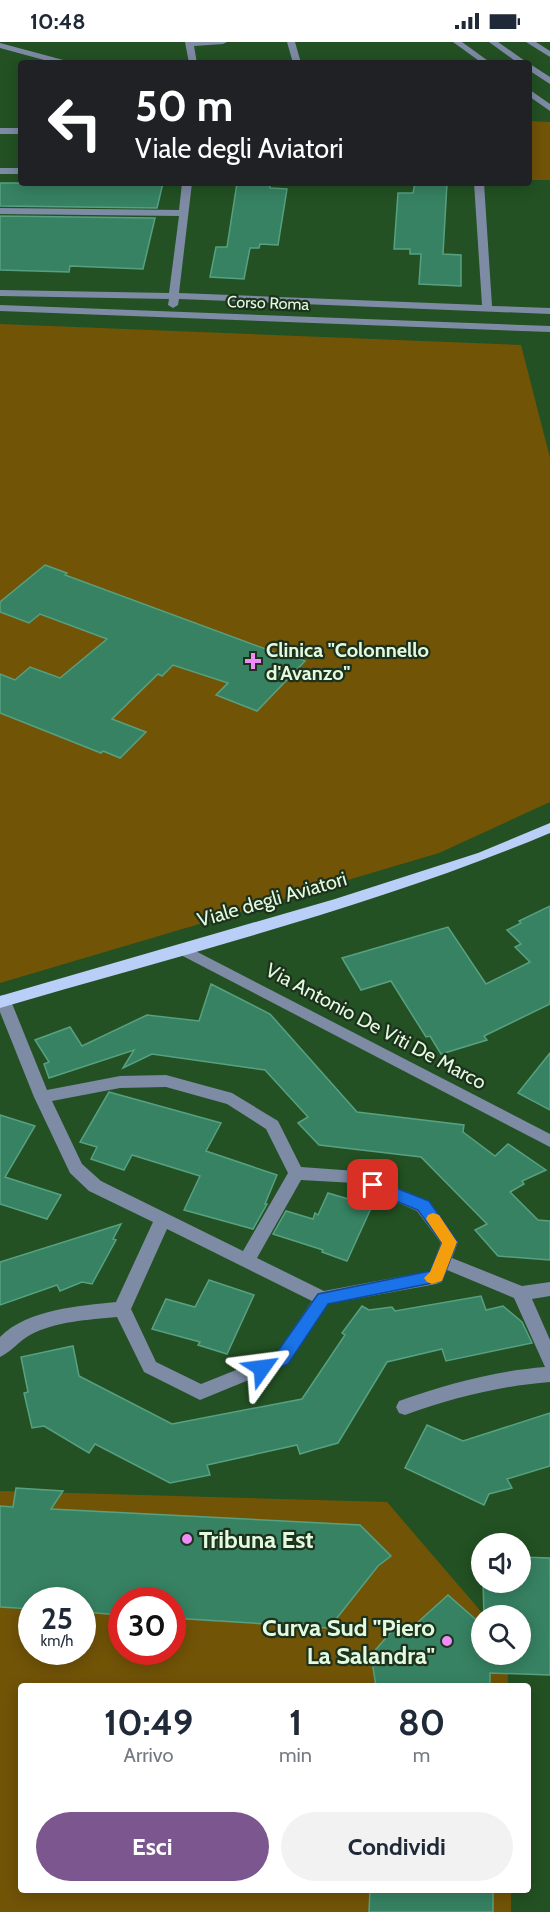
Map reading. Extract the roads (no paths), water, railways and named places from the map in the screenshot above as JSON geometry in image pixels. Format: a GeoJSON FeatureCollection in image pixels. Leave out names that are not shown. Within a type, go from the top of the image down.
{"type":"FeatureCollection","features":[{"type":"Feature","properties":{"kind":"main road","name":"Viale degli Aviatori"},"geometry":{"type":"LineString","coordinates":[[1,1001],[351,900],[483,856],[550,828]]}},
{"type":"Feature","properties":{"kind":"street"},"geometry":{"type":"LineString","coordinates":[[192,60],[189,43],[223,42]]}},
{"type":"Feature","properties":{"kind":"street"},"geometry":{"type":"LineString","coordinates":[[291,42],[296,60]]}},
{"type":"Feature","properties":{"kind":"street"},"geometry":{"type":"LineString","coordinates":[[457,42],[483,60]]}},
{"type":"Feature","properties":{"kind":"street"},"geometry":{"type":"LineString","coordinates":[[493,42],[520,60]]}},
{"type":"Feature","properties":{"kind":"street"},"geometry":{"type":"LineString","coordinates":[[530,42],[550,55]]}},
{"type":"Feature","properties":{"kind":"street"},"geometry":{"type":"LineString","coordinates":[[0,45],[53,60]]}},
{"type":"Feature","properties":{"kind":"street"},"geometry":{"type":"LineString","coordinates":[[532,68],[550,81]]}},
{"type":"Feature","properties":{"kind":"street"},"geometry":{"type":"LineString","coordinates":[[532,94],[550,108]]}},
{"type":"Feature","properties":{"kind":"street"},"geometry":{"type":"LineString","coordinates":[[0,131],[18,131]]}},
{"type":"Feature","properties":{"kind":"street"},"geometry":{"type":"LineString","coordinates":[[0,171],[18,171]]}},
{"type":"Feature","properties":{"kind":"street"},"geometry":{"type":"LineString","coordinates":[[172,314],[188,186]]}},
{"type":"Feature","properties":{"kind":"street"},"geometry":{"type":"LineString","coordinates":[[479,186],[487,309]]}},
{"type":"Feature","properties":{"kind":"street"},"geometry":{"type":"LineString","coordinates":[[0,211],[184,213]]}},
{"type":"Feature","properties":{"kind":"street","name":"Corso Roma"},"geometry":{"type":"LineString","coordinates":[[0,293],[175,296],[550,311]]}},
{"type":"Feature","properties":{"kind":"street","name":"Corso Roma"},"geometry":{"type":"LineString","coordinates":[[0,308],[550,328]]}},
{"type":"Feature","properties":{"kind":"street"},"geometry":{"type":"LineString","coordinates":[[532,310],[535,328]]}},
{"type":"Feature","properties":{"kind":"street","name":"Via Antonio De Viti De Marco"},"geometry":{"type":"LineString","coordinates":[[182,949],[550,1141]]}},
{"type":"Feature","properties":{"kind":"street","name":"Viale degli Aviatori"},"geometry":{"type":"LineString","coordinates":[[1,1001],[42,1097],[76,1168],[95,1186],[162,1221],[323,1298]]}},
{"type":"Feature","properties":{"kind":"street"},"geometry":{"type":"LineString","coordinates":[[42,1097],[120,1082],[166,1081],[232,1099],[272,1125],[296,1173]]}},
{"type":"Feature","properties":{"kind":"street"},"geometry":{"type":"LineString","coordinates":[[122,1309],[150,1367],[200,1392],[282,1359],[323,1298],[436,1277],[450,1242],[423,1206],[356,1178],[296,1173]]}},
{"type":"Feature","properties":{"kind":"street"},"geometry":{"type":"LineString","coordinates":[[246,1262],[296,1173]]}},
{"type":"Feature","properties":{"kind":"street"},"geometry":{"type":"LineString","coordinates":[[122,1309],[162,1221]]}},
{"type":"Feature","properties":{"kind":"street"},"geometry":{"type":"LineString","coordinates":[[442,1261],[521,1293],[550,1289]]}},
{"type":"Feature","properties":{"kind":"street"},"geometry":{"type":"LineString","coordinates":[[521,1293],[550,1361]]}},
{"type":"Feature","properties":{"kind":"street"},"geometry":{"type":"LineString","coordinates":[[0,1348],[8,1338],[56,1317],[122,1309]]}},
{"type":"Feature","properties":{"kind":"street"},"geometry":{"type":"LineString","coordinates":[[405,1407],[454,1389],[511,1376],[550,1374]]}},
{"type":"Feature","properties":{"kind":"place","name":"Clinica \"Colonnello d'Avanzo\""},"geometry":{"type":"Point","coordinates":[253,661]}},
{"type":"Feature","properties":{"kind":"place","name":"Tribuna Est"},"geometry":{"type":"Point","coordinates":[187,1539]}},
{"type":"Feature","properties":{"kind":"place","name":"Curva Sud \"Piero La Salandra\""},"geometry":{"type":"Point","coordinates":[447,1641]}}]}
